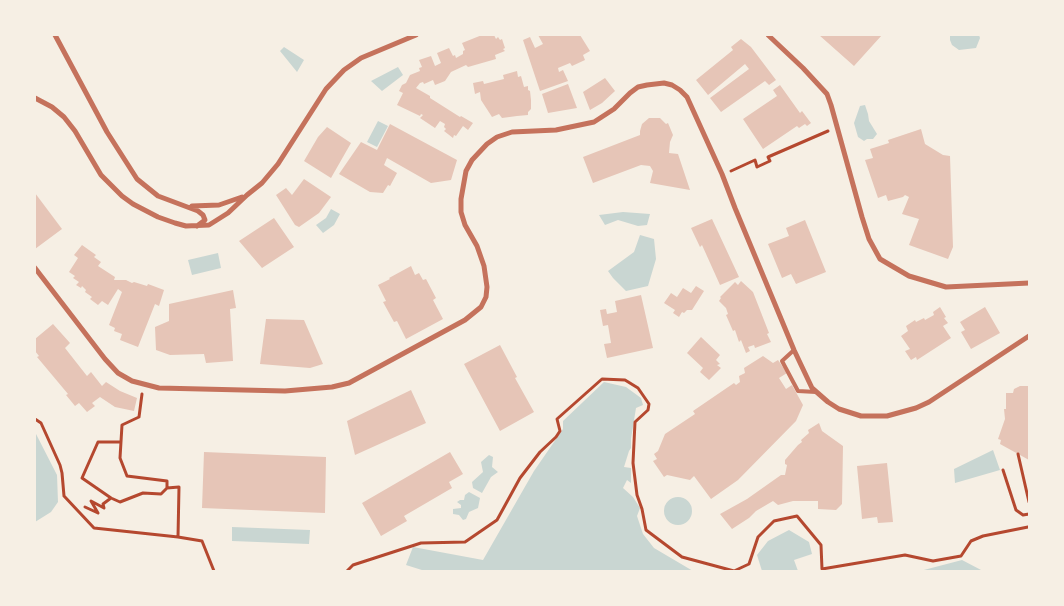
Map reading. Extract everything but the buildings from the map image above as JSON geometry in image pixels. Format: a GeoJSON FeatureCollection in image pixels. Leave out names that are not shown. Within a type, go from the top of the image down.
{"type":"FeatureCollection","features":[{"type":"Feature","properties":{"kind":"street"},"geometry":{"type":"LineString","coordinates":[[55,35],[107,132],[137,179],[158,196],[198,210],[205,220],[197,226]]}},
{"type":"Feature","properties":{"kind":"street"},"geometry":{"type":"LineString","coordinates":[[35,98],[52,107],[64,117],[75,131],[100,175],[122,196],[158,217],[186,226],[209,225],[228,213],[262,182],[278,164],[326,89],[344,70],[361,58],[416,35]]}},
{"type":"Feature","properties":{"kind":"street"},"geometry":{"type":"LineString","coordinates":[[768,35],[827,94],[869,239],[880,258],[909,276],[946,287],[1029,283]]}},
{"type":"Feature","properties":{"kind":"street"},"geometry":{"type":"LineString","coordinates":[[35,268],[105,359],[118,373],[132,381],[159,388],[285,391],[332,387],[349,383],[465,320],[481,306],[486,297],[487,287],[484,266],[477,246],[465,225],[461,212],[461,199],[466,171],[472,160],[487,144],[512,132],[556,130],[594,122],[614,109],[638,87],[664,83],[672,85],[687,97],[722,174],[794,350],[812,388],[838,408],[861,416],[887,416],[916,408],[929,402],[1029,336]]}},
{"type":"Feature","properties":{"kind":"street"},"geometry":{"type":"LineString","coordinates":[[186,206],[204,207],[219,205],[247,195]]}},
{"type":"Feature","properties":{"kind":"lane"},"geometry":{"type":"LineString","coordinates":[[794,350],[782,361],[798,391],[816,392]]}},
{"type":"Feature","properties":{"kind":"path"},"geometry":{"type":"LineString","coordinates":[[722,174],[755,160],[758,167],[770,161],[768,157],[838,127]]}},
{"type":"Feature","properties":{"kind":"path"},"geometry":{"type":"LineString","coordinates":[[347,571],[353,565],[421,543],[465,542],[497,520],[520,478],[540,452],[556,437],[560,430],[556,419],[602,379],[625,380],[638,388],[649,404],[648,410],[635,422],[632,463],[637,495],[646,530],[682,557],[734,571],[748,564],[758,537],[774,521],[797,516],[821,545],[822,569],[905,555],[933,560],[961,556],[971,541],[982,536],[1028,527]]}},
{"type":"Feature","properties":{"kind":"path"},"geometry":{"type":"LineString","coordinates":[[143,383],[139,417],[122,426],[120,458],[127,476],[167,482],[167,488]]}},
{"type":"Feature","properties":{"kind":"path"},"geometry":{"type":"LineString","coordinates":[[35,420],[41,423],[60,465],[64,496],[94,528],[202,541],[214,571]]}},
{"type":"Feature","properties":{"kind":"path"},"geometry":{"type":"LineString","coordinates":[[121,442],[98,442],[82,478],[120,502],[143,493],[161,494],[167,488],[179,488],[178,537]]}},
{"type":"Feature","properties":{"kind":"path"},"geometry":{"type":"LineString","coordinates":[[1018,454],[1029,502]]}},
{"type":"Feature","properties":{"kind":"path"},"geometry":{"type":"LineString","coordinates":[[1003,470],[1016,510],[1023,515],[1029,514]]}},
{"type":"Feature","properties":{"kind":"path"},"geometry":{"type":"LineString","coordinates":[[85,507],[98,513],[91,501],[104,508],[103,504],[111,498]]}},
{"type":"Feature","properties":{"kind":"shaded area"},"geometry":{"type":"Polygon","coordinates":[[[950,35],[979,35],[980,38],[976,48],[959,50],[952,45],[950,35]]]}},
{"type":"Feature","properties":{"kind":"shaded area"},"geometry":{"type":"Polygon","coordinates":[[[284,47],[304,60],[297,72],[280,51],[284,47]]]}},
{"type":"Feature","properties":{"kind":"shaded area"},"geometry":{"type":"Polygon","coordinates":[[[398,67],[403,75],[382,91],[371,81],[398,67]]]}},
{"type":"Feature","properties":{"kind":"shaded area"},"geometry":{"type":"Polygon","coordinates":[[[865,105],[869,121],[877,134],[873,139],[864,141],[858,137],[854,123],[860,106],[865,105]]]}},
{"type":"Feature","properties":{"kind":"shaded area"},"geometry":{"type":"Polygon","coordinates":[[[378,121],[388,126],[377,147],[367,142],[378,121]]]}},
{"type":"Feature","properties":{"kind":"shaded area"},"geometry":{"type":"Polygon","coordinates":[[[331,209],[340,214],[334,225],[323,233],[316,225],[326,218],[331,209]]]}},
{"type":"Feature","properties":{"kind":"shaded area"},"geometry":{"type":"Polygon","coordinates":[[[623,212],[650,214],[647,225],[638,226],[618,220],[605,225],[599,215],[623,212]]]}},
{"type":"Feature","properties":{"kind":"shaded area"},"geometry":{"type":"Polygon","coordinates":[[[640,235],[654,239],[656,259],[648,286],[626,291],[608,271],[634,252],[640,235]]]}},
{"type":"Feature","properties":{"kind":"shaded area"},"geometry":{"type":"Polygon","coordinates":[[[218,253],[221,268],[192,275],[188,260],[218,253]]]}},
{"type":"Feature","properties":{"kind":"shaded area"},"geometry":{"type":"Polygon","coordinates":[[[604,382],[626,387],[641,398],[643,405],[636,408],[631,448],[624,467],[631,468],[631,483],[627,480],[623,488],[633,497],[640,508],[637,516],[643,534],[654,548],[693,571],[425,571],[406,565],[413,547],[483,560],[534,471],[563,429],[563,421],[604,382]]]}},
{"type":"Feature","properties":{"kind":"shaded area"},"geometry":{"type":"Polygon","coordinates":[[[35,432],[57,475],[58,502],[51,512],[35,522],[35,432]]]}},
{"type":"Feature","properties":{"kind":"shaded area"},"geometry":{"type":"Polygon","coordinates":[[[993,450],[1000,470],[955,483],[954,469],[993,450]]]}},
{"type":"Feature","properties":{"kind":"shaded area"},"geometry":{"type":"Polygon","coordinates":[[[489,455],[493,457],[492,467],[498,472],[491,477],[482,493],[473,488],[472,482],[483,472],[481,462],[489,455]]]}},
{"type":"Feature","properties":{"kind":"shaded area"},"geometry":{"type":"Polygon","coordinates":[[[469,492],[480,498],[478,508],[469,512],[466,519],[463,520],[459,515],[453,514],[453,509],[461,508],[461,505],[457,502],[464,500],[465,495],[469,492]]]}},
{"type":"Feature","properties":{"kind":"shaded area"},"geometry":{"type":"Polygon","coordinates":[[[678,497],[688,501],[692,511],[688,521],[678,525],[668,521],[664,511],[668,501],[678,497]]]}},
{"type":"Feature","properties":{"kind":"shaded area"},"geometry":{"type":"Polygon","coordinates":[[[232,527],[310,530],[309,544],[232,541],[232,527]]]}},
{"type":"Feature","properties":{"kind":"shaded area"},"geometry":{"type":"Polygon","coordinates":[[[789,530],[809,542],[812,554],[794,560],[798,571],[762,571],[757,555],[768,541],[789,530]]]}},
{"type":"Feature","properties":{"kind":"shaded area"},"geometry":{"type":"Polygon","coordinates":[[[962,560],[983,571],[920,571],[962,560]]]}}]}
